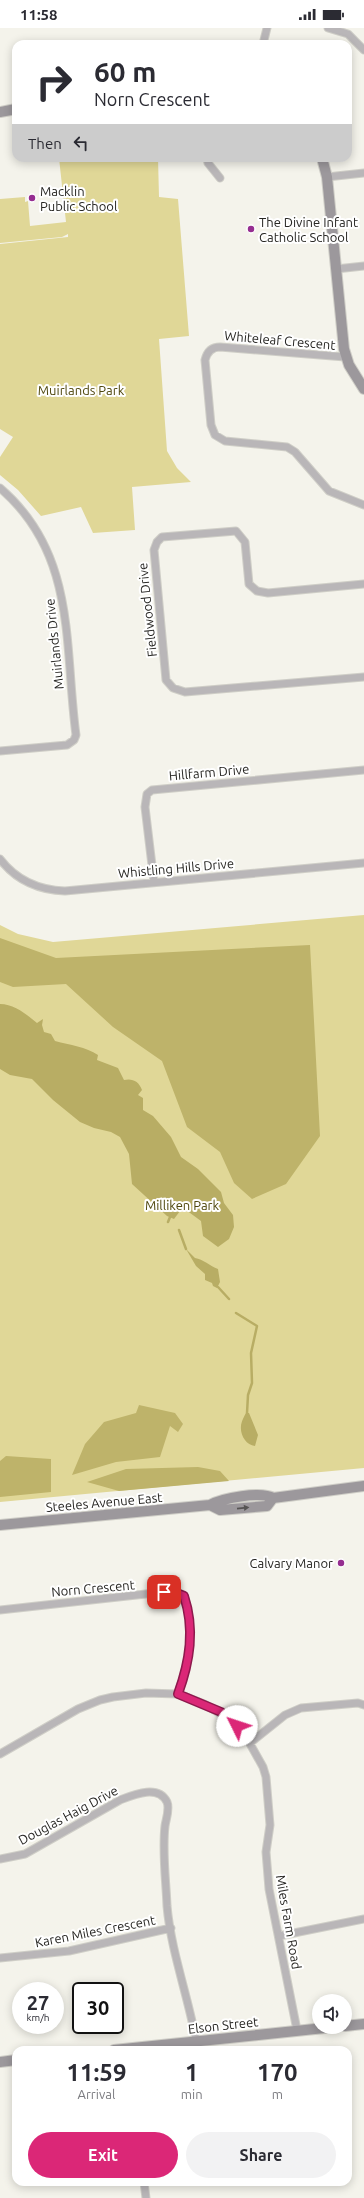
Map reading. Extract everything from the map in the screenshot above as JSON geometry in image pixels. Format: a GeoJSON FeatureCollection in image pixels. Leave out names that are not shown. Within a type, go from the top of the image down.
{"type":"FeatureCollection","features":[{"type":"Feature","properties":{"kind":"street"},"geometry":{"type":"LineString","coordinates":[[264,40],[267,28]]}},
{"type":"Feature","properties":{"kind":"street"},"geometry":{"type":"LineString","coordinates":[[328,28],[350,31],[364,50]]}},
{"type":"Feature","properties":{"kind":"street"},"geometry":{"type":"LineString","coordinates":[[0,112],[12,110]]}},
{"type":"Feature","properties":{"kind":"street"},"geometry":{"type":"LineString","coordinates":[[208,162],[220,178]]}},
{"type":"Feature","properties":{"kind":"street"},"geometry":{"type":"LineString","coordinates":[[323,162],[327,177],[345,357],[364,389]]}},
{"type":"Feature","properties":{"kind":"street"},"geometry":{"type":"LineString","coordinates":[[327,177],[364,173]]}},
{"type":"Feature","properties":{"kind":"street"},"geometry":{"type":"LineString","coordinates":[[336,269],[364,266]]}},
{"type":"Feature","properties":{"kind":"street","name":"Whiteleaf Crescent"},"geometry":{"type":"LineString","coordinates":[[345,357],[220,347],[213,348],[208,353],[205,360],[211,425],[215,436],[226,441],[287,447],[295,452],[329,491],[364,504]]}},
{"type":"Feature","properties":{"kind":"street","name":"Muirlands Drive"},"geometry":{"type":"LineString","coordinates":[[0,488],[17,504],[36,529],[45,543],[58,578],[76,736],[74,740],[67,745],[0,751]]}},
{"type":"Feature","properties":{"kind":"street","name":"Fieldwood Drive"},"geometry":{"type":"LineString","coordinates":[[364,584],[268,593],[257,591],[249,584],[245,542],[236,531],[162,537],[157,542],[154,550],[166,680],[176,690],[185,692],[364,677]]}},
{"type":"Feature","properties":{"kind":"street","name":"Hillfarm Drive"},"geometry":{"type":"LineString","coordinates":[[154,882],[145,807],[147,794],[152,790],[364,770]]}},
{"type":"Feature","properties":{"kind":"street","name":"Whistling Hills Drive"},"geometry":{"type":"LineString","coordinates":[[0,859],[22,879],[48,890],[65,891],[364,863]]}},
{"type":"Feature","properties":{"kind":"street","name":"Steeles Avenue East"},"geometry":{"type":"LineString","coordinates":[[0,1525],[210,1505],[220,1500],[267,1494],[274,1498],[364,1486]]}},
{"type":"Feature","properties":{"kind":"street","name":"Norn Crescent"},"geometry":{"type":"LineString","coordinates":[[0,1610],[164,1592],[174,1592],[184,1596],[188,1608],[190,1644],[189,1659],[178,1694]]}},
{"type":"Feature","properties":{"kind":"street","name":"Miles Farm Road"},"geometry":{"type":"LineString","coordinates":[[0,1754],[67,1715],[100,1700],[146,1693],[178,1694],[221,1712],[244,1733],[263,1767],[268,1789],[270,1824],[266,1852],[268,1878],[273,1912],[297,2030]]}},
{"type":"Feature","properties":{"kind":"street"},"geometry":{"type":"LineString","coordinates":[[250,1743],[285,1715],[301,1708],[351,1704],[364,1705]]}},
{"type":"Feature","properties":{"kind":"street","name":"Douglas Haig Drive"},"geometry":{"type":"LineString","coordinates":[[0,1859],[25,1854],[136,1793],[159,1794],[167,1803],[168,1810],[164,1834],[167,1906],[170,1928],[196,2040]]}},
{"type":"Feature","properties":{"kind":"street"},"geometry":{"type":"LineString","coordinates":[[279,1936],[364,1919]]}},
{"type":"Feature","properties":{"kind":"street","name":"Karen Miles Crescent"},"geometry":{"type":"LineString","coordinates":[[0,1958],[69,1951],[170,1928]]}},
{"type":"Feature","properties":{"kind":"street"},"geometry":{"type":"LineString","coordinates":[[352,2025],[364,2024]]}},
{"type":"Feature","properties":{"kind":"street","name":"Elson Street"},"geometry":{"type":"LineString","coordinates":[[153,2046],[196,2040],[312,2029]]}},
{"type":"Feature","properties":{"kind":"street"},"geometry":{"type":"LineString","coordinates":[[0,2062],[12,2060]]}},
{"type":"Feature","properties":{"kind":"street"},"geometry":{"type":"LineString","coordinates":[[144,2186],[146,2198]]}},
{"type":"Feature","properties":{"kind":"green space","name":"Muirlands Park"},"geometry":{"type":"Polygon","coordinates":[[[59,162],[158,162],[159,197],[178,199],[189,336],[159,339],[167,451],[177,468],[191,482],[132,487],[135,530],[93,533],[81,507],[41,516],[18,490],[0,475],[0,457],[13,437],[0,429],[0,244],[68,237],[68,234],[62,237],[0,243],[0,199],[25,197],[25,202],[28,201],[30,226],[66,222],[59,162]]]}},
{"type":"Feature","properties":{"kind":"green space","name":"Milliken Park"},"geometry":{"type":"Polygon","coordinates":[[[364,915],[364,1468],[0,1502],[0,925],[18,934],[53,942],[364,915]]]}},
{"type":"Feature","properties":{"kind":"shaded area"},"geometry":{"type":"Polygon","coordinates":[[[0,938],[56,958],[310,945],[320,1136],[286,1184],[252,1199],[234,1183],[220,1152],[187,1127],[162,1061],[113,1027],[66,984],[13,987],[0,982],[0,938]]]}},
{"type":"Feature","properties":{"kind":"shaded area"},"geometry":{"type":"Polygon","coordinates":[[[0,1004],[5,1004],[15,1008],[37,1023],[43,1019],[42,1025],[44,1032],[51,1034],[55,1041],[78,1046],[93,1052],[98,1055],[97,1060],[118,1068],[124,1080],[130,1079],[137,1082],[142,1090],[138,1095],[143,1098],[143,1110],[153,1116],[171,1137],[181,1157],[198,1169],[221,1192],[224,1203],[233,1215],[234,1227],[229,1239],[218,1247],[203,1236],[201,1221],[186,1210],[180,1211],[174,1219],[167,1216],[132,1184],[129,1154],[120,1137],[111,1132],[94,1128],[80,1122],[53,1100],[32,1079],[10,1075],[0,1069],[0,1004]]]}},
{"type":"Feature","properties":{"kind":"shaded area"},"geometry":{"type":"Polygon","coordinates":[[[186,1249],[195,1258],[218,1269],[220,1282],[217,1288],[213,1286],[212,1283],[205,1280],[205,1274],[196,1266],[186,1249]]]}},
{"type":"Feature","properties":{"kind":"shaded area"},"geometry":{"type":"Polygon","coordinates":[[[139,1405],[175,1413],[183,1424],[178,1432],[170,1426],[160,1457],[116,1462],[72,1475],[85,1444],[104,1422],[136,1413],[139,1405]]]}},
{"type":"Feature","properties":{"kind":"shaded area"},"geometry":{"type":"Polygon","coordinates":[[[246,1413],[249,1413],[258,1435],[255,1446],[246,1442],[242,1433],[241,1425],[246,1413]]]}},
{"type":"Feature","properties":{"kind":"shaded area"},"geometry":{"type":"Polygon","coordinates":[[[6,1456],[51,1459],[51,1492],[0,1497],[0,1461],[6,1456]]]}},
{"type":"Feature","properties":{"kind":"shaded area"},"geometry":{"type":"Polygon","coordinates":[[[198,1467],[220,1471],[229,1481],[119,1491],[87,1482],[126,1469],[198,1467]]]}},
{"type":"Feature","properties":{"kind":"waterway"},"geometry":{"type":"LineString","coordinates":[[168,1222],[170,1217]]}},
{"type":"Feature","properties":{"kind":"waterway"},"geometry":{"type":"LineString","coordinates":[[179,1230],[186,1249]]}},
{"type":"Feature","properties":{"kind":"waterway"},"geometry":{"type":"LineString","coordinates":[[218,1287],[229,1299]]}},
{"type":"Feature","properties":{"kind":"waterway"},"geometry":{"type":"LineString","coordinates":[[236,1313],[257,1326],[251,1353],[252,1383],[248,1395],[247,1413]]}},
{"type":"Feature","properties":{"kind":"place","name":"Macklin Public School"},"geometry":{"type":"Point","coordinates":[32,198]}},
{"type":"Feature","properties":{"kind":"place","name":"The Divine Infant Catholic School"},"geometry":{"type":"Point","coordinates":[251,229]}},
{"type":"Feature","properties":{"kind":"place","name":"Calvary Manor"},"geometry":{"type":"Point","coordinates":[341,1563]}},
{"type":"Feature","properties":{"kind":"route"},"geometry":{"type":"LineString","coordinates":[[164,1592],[174,1592],[184,1596],[188,1608],[190,1632],[189,1659],[185,1677],[178,1694],[221,1712],[237,1726]]}}]}
